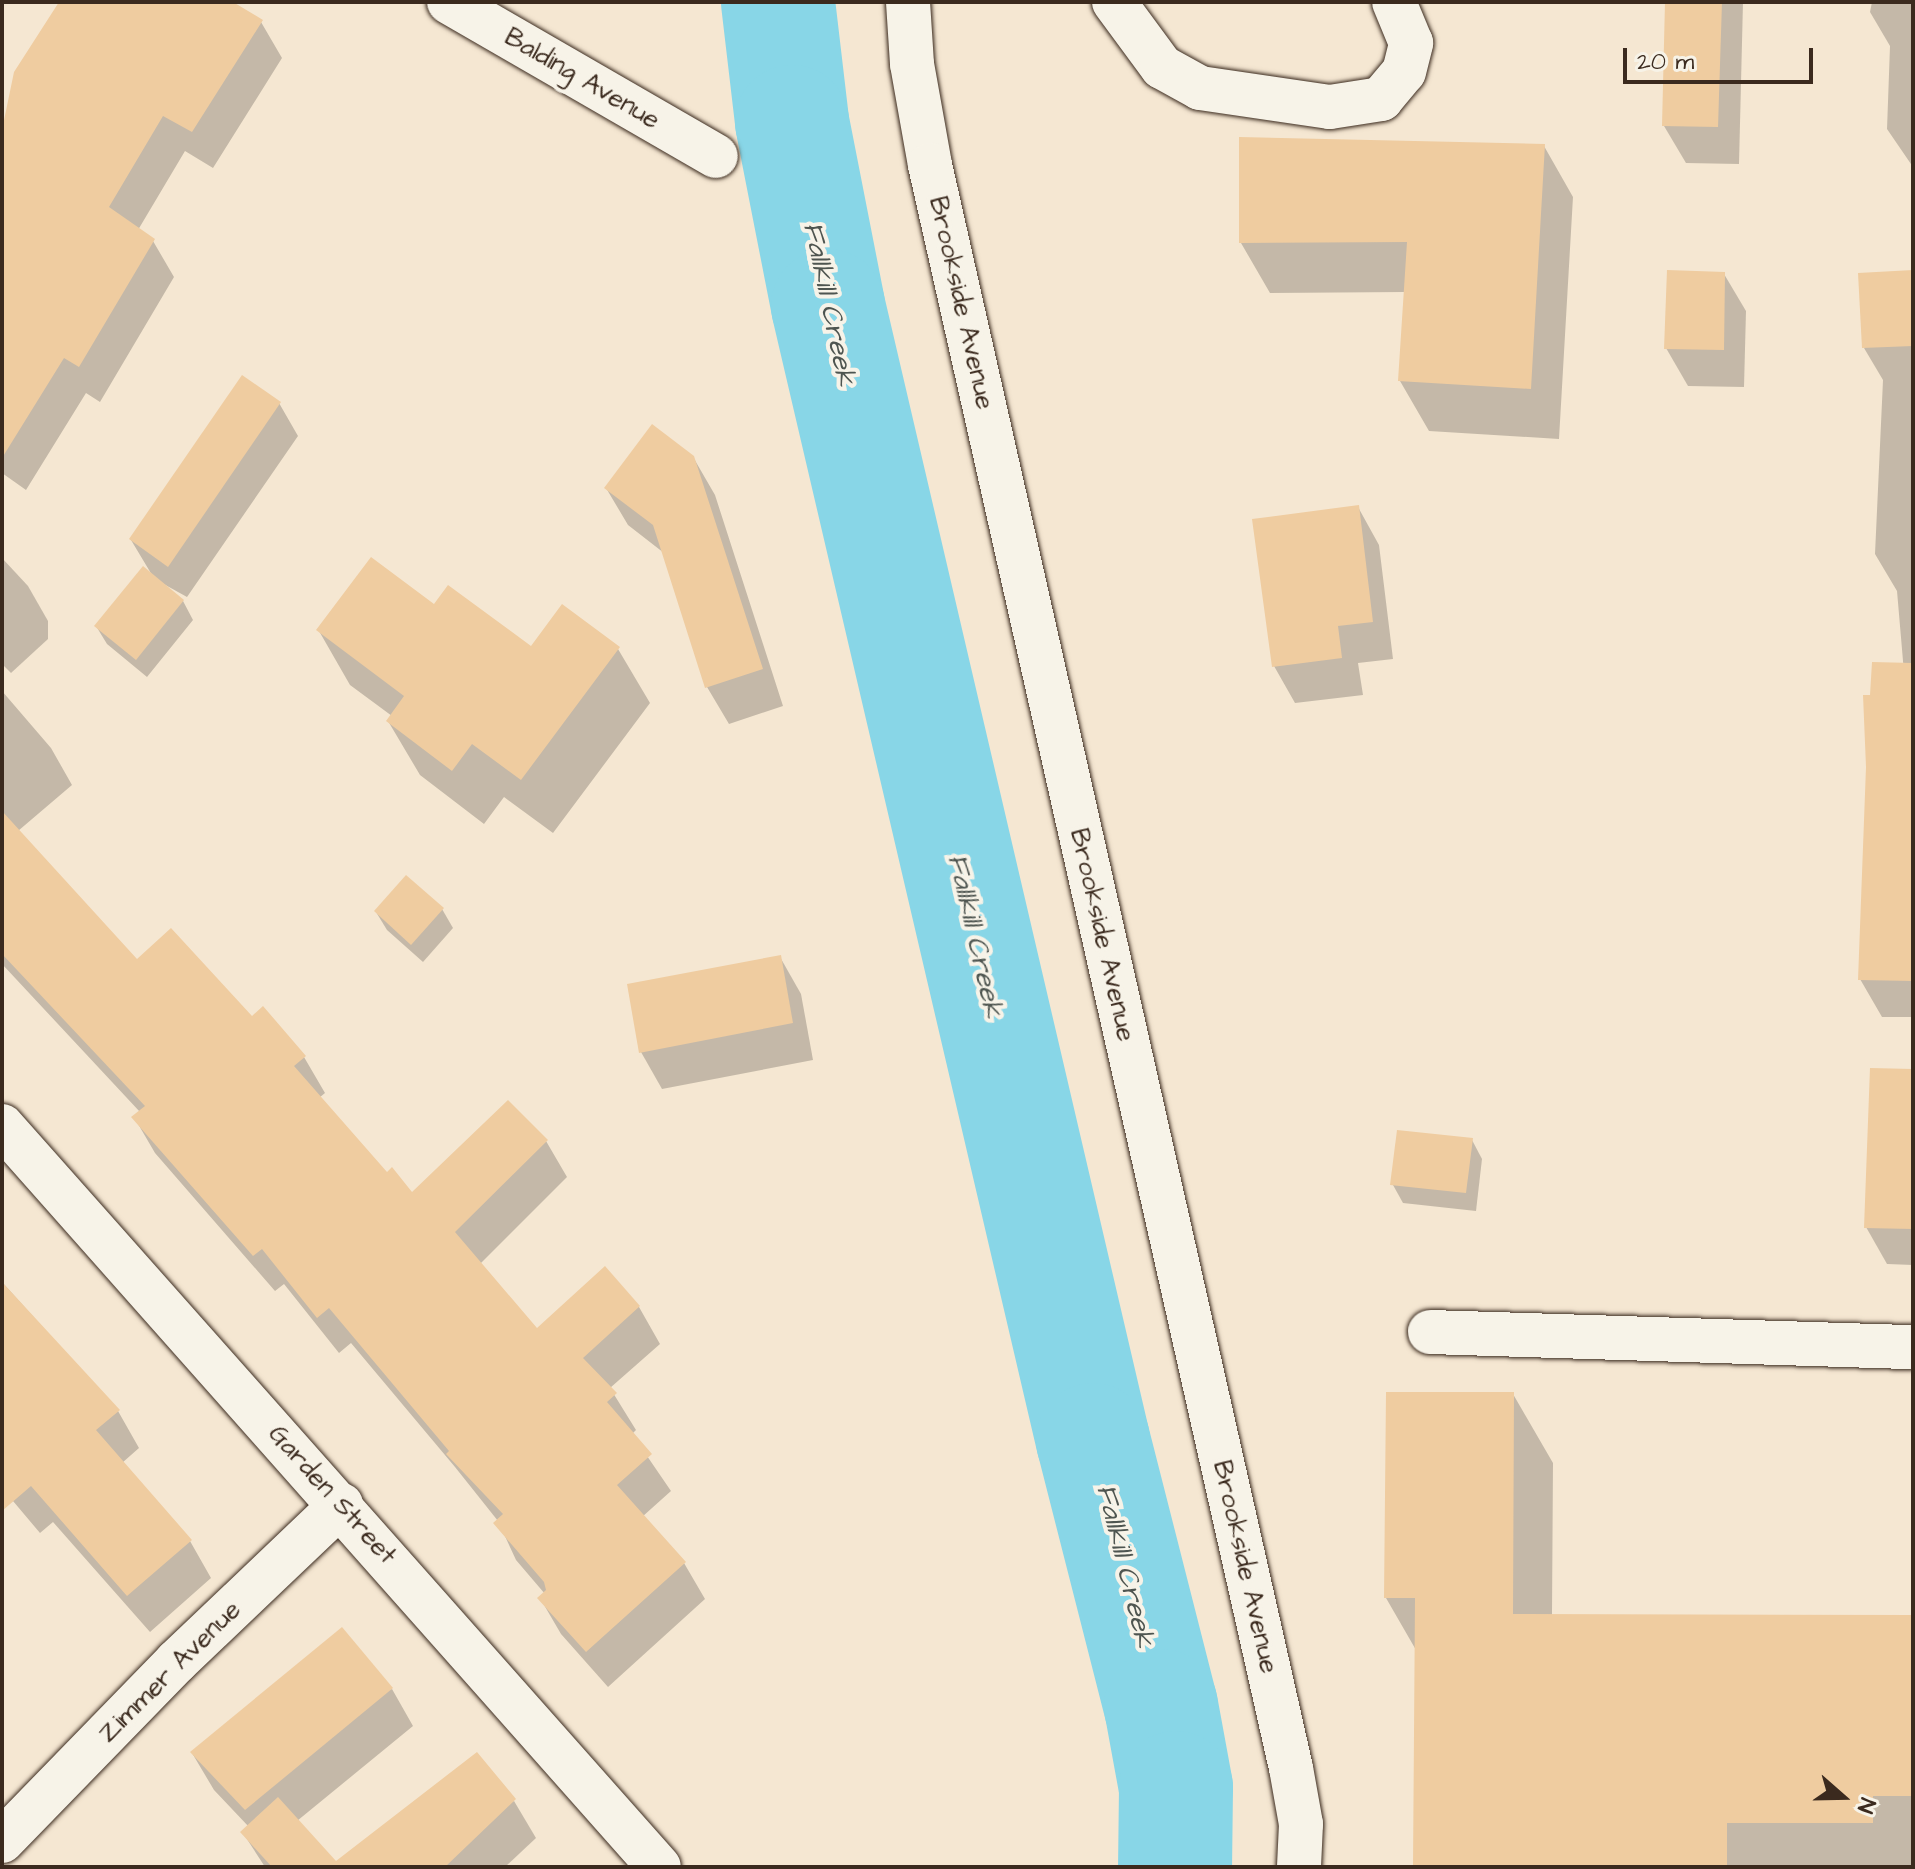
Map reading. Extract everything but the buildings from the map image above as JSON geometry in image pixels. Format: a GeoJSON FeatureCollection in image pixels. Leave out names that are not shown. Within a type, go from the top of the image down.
{"type":"FeatureCollection","features":[{"type":"Feature","properties":{"kind":"street","name":"Balding Avenue"},"geometry":{"type":"LineString","coordinates":[[449,2],[716,156]]}},
{"type":"Feature","properties":{"kind":"street","name":"Brookside Avenue"},"geometry":{"type":"LineString","coordinates":[[908,2],[912,64],[930,165],[1291,1768],[1301,1824],[1299,1867]]}},
{"type":"Feature","properties":{"kind":"street"},"geometry":{"type":"LineString","coordinates":[[1114,2],[1162,67],[1200,88],[1330,107],[1381,99],[1404,72],[1411,43],[1394,2]]}},
{"type":"Feature","properties":{"kind":"street","name":"Garden Street"},"geometry":{"type":"LineString","coordinates":[[2,1126],[659,1867]]}},
{"type":"Feature","properties":{"kind":"street"},"geometry":{"type":"LineString","coordinates":[[1430,1332],[1913,1347]]}},
{"type":"Feature","properties":{"kind":"street","name":"Zimmer Avenue"},"geometry":{"type":"LineString","coordinates":[[2,1841],[176,1662],[341,1505]]}},
{"type":"Feature","properties":{"kind":"waterway","name":"Fallkill Creek"},"geometry":{"type":"LineString","coordinates":[[778,2],[792,122],[828,306],[1093,1440],[1161,1706],[1176,1788],[1175,1867]]}}]}
